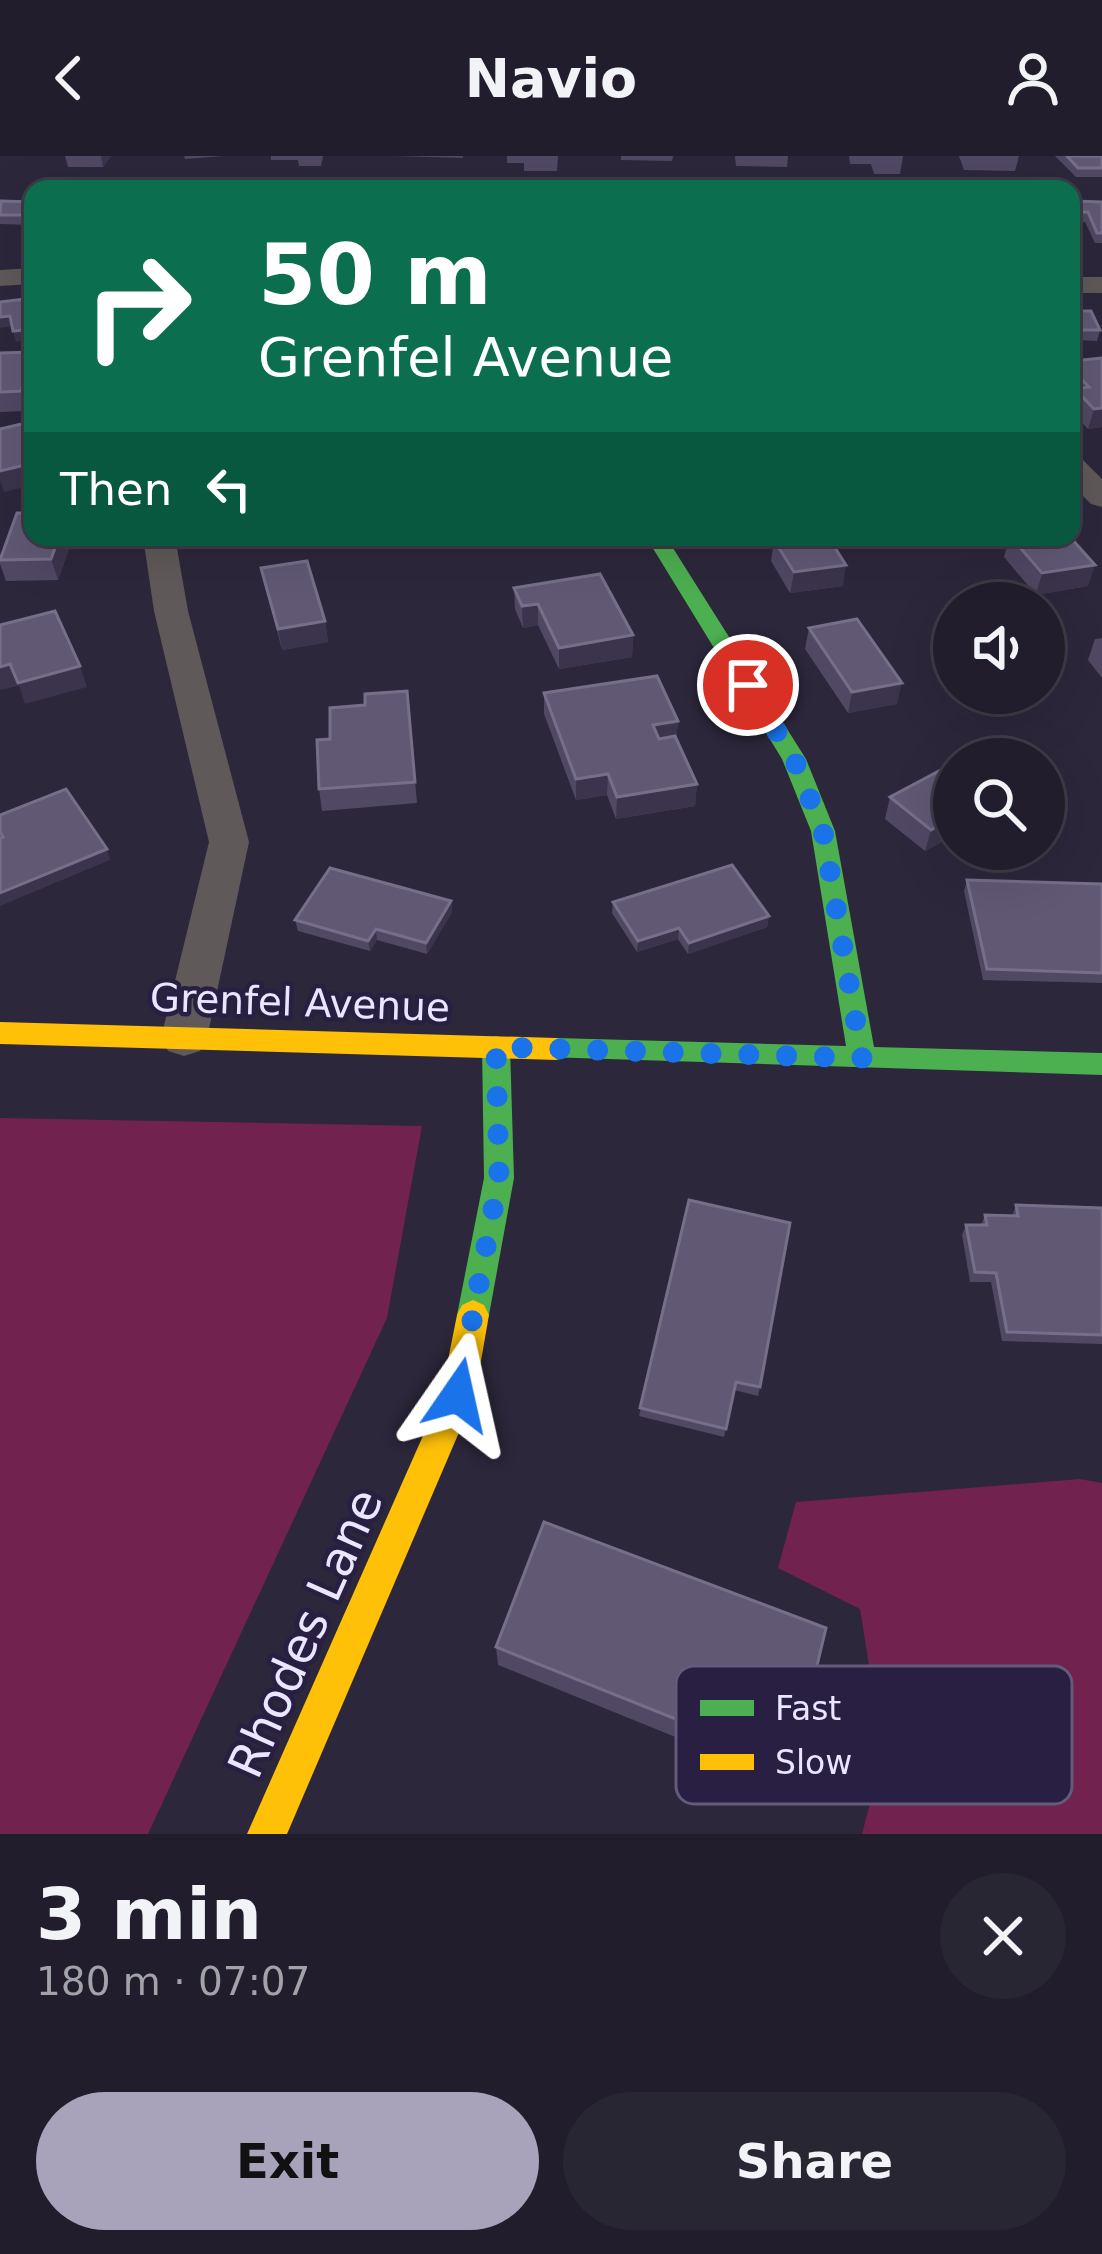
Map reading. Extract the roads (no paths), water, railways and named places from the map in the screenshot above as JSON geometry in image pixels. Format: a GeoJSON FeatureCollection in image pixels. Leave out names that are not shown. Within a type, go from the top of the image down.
{"type":"FeatureCollection","features":[{"type":"Feature","properties":{"kind":"street"},"geometry":{"type":"LineString","coordinates":[[1080,475],[1102,497]]}},
{"type":"Feature","properties":{"kind":"street"},"geometry":{"type":"LineString","coordinates":[[160,546],[171,611],[229,842],[184,1038]]}},
{"type":"Feature","properties":{"kind":"street"},"geometry":{"type":"LineString","coordinates":[[662,546],[794,759],[823,831],[862,1058]]}},
{"type":"Feature","properties":{"kind":"street","name":"Grenfel Avenue"},"geometry":{"type":"LineString","coordinates":[[0,1033],[1102,1064]]}},
{"type":"Feature","properties":{"kind":"street","name":"Rhodes Lane"},"geometry":{"type":"LineString","coordinates":[[267,1834],[458,1395],[499,1178],[496,1047]]}}]}
